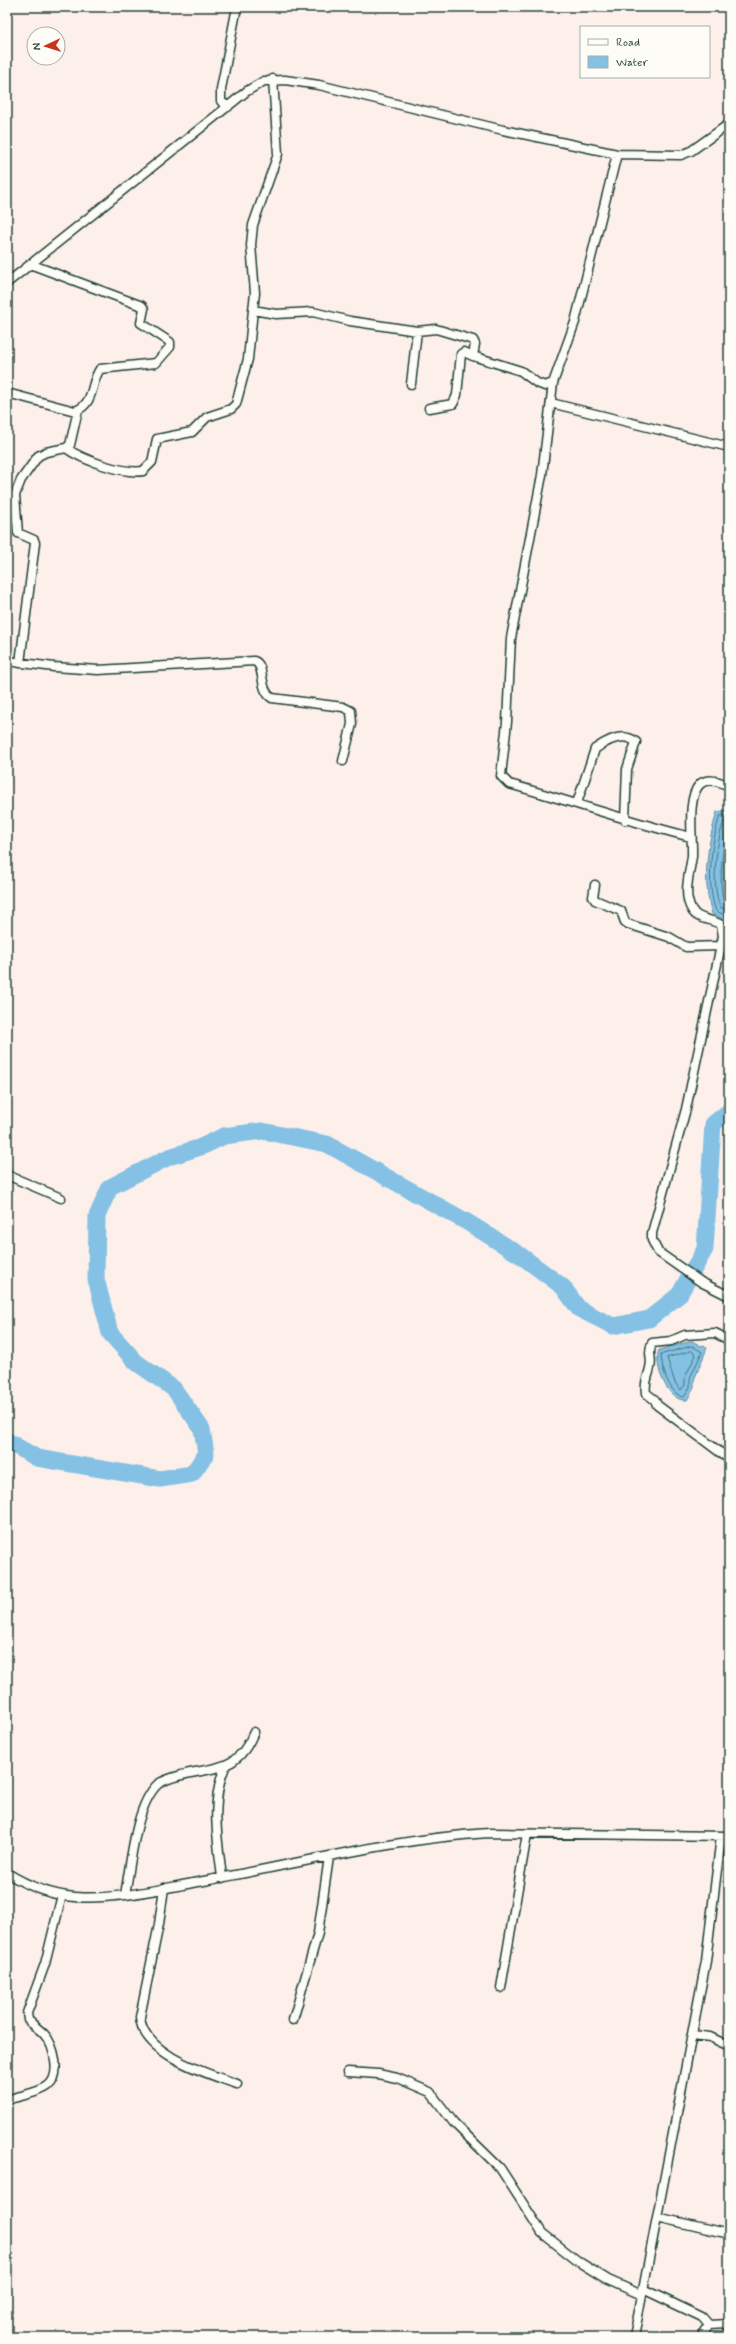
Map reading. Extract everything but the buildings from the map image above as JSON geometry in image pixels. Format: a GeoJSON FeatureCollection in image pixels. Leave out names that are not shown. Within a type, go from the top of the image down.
{"type":"FeatureCollection","features":[{"type":"Feature","properties":{"kind":"street"},"geometry":{"type":"LineString","coordinates":[[225,104],[223,80],[237,7]]}},
{"type":"Feature","properties":{"kind":"street"},"geometry":{"type":"LineString","coordinates":[[66,448],[88,461],[134,472],[143,472],[152,462],[157,439],[192,432],[210,415],[231,409],[236,404],[248,358],[254,310],[255,293],[251,245],[253,225],[278,154],[273,79]]}},
{"type":"Feature","properties":{"kind":"street"},"geometry":{"type":"LineString","coordinates":[[7,283],[225,104],[256,85],[273,79],[319,85],[525,134],[618,154],[681,155],[691,151],[729,124]]}},
{"type":"Feature","properties":{"kind":"street"},"geometry":{"type":"LineString","coordinates":[[618,154],[575,322],[553,383],[542,475],[512,638],[507,722],[501,770],[504,780],[509,784],[577,803],[625,820],[691,837]]}},
{"type":"Feature","properties":{"kind":"street"},"geometry":{"type":"LineString","coordinates":[[20,663],[35,543],[34,540],[18,533],[16,490],[38,456],[46,452],[66,448],[71,442],[78,410],[89,400],[100,369],[156,363],[168,351],[170,342],[141,324],[144,310],[142,306],[30,264]]}},
{"type":"Feature","properties":{"kind":"street"},"geometry":{"type":"LineString","coordinates":[[254,310],[276,314],[313,312],[350,321],[417,330],[436,329],[473,340],[475,344],[473,356]]}},
{"type":"Feature","properties":{"kind":"street"},"geometry":{"type":"LineString","coordinates":[[411,384],[417,330]]}},
{"type":"Feature","properties":{"kind":"street"},"geometry":{"type":"LineString","coordinates":[[429,408],[450,405],[456,400],[461,354],[464,352],[521,372],[537,383],[545,386],[553,383]]}},
{"type":"Feature","properties":{"kind":"street"},"geometry":{"type":"LineString","coordinates":[[7,393],[70,410],[78,410]]}},
{"type":"Feature","properties":{"kind":"street"},"geometry":{"type":"LineString","coordinates":[[551,403],[729,447]]}},
{"type":"Feature","properties":{"kind":"street"},"geometry":{"type":"LineString","coordinates":[[7,661],[98,670],[254,661],[259,665],[265,692],[272,698],[343,707],[351,711],[352,724],[342,761]]}},
{"type":"Feature","properties":{"kind":"street"},"geometry":{"type":"LineString","coordinates":[[577,803],[595,749],[615,738],[632,738],[636,742],[627,769],[625,820]]}},
{"type":"Feature","properties":{"kind":"street"},"geometry":{"type":"LineString","coordinates":[[729,786],[714,780],[700,784],[693,803],[688,894],[689,903],[692,911],[699,917],[721,925],[723,931],[686,1109],[652,1232],[652,1240],[658,1252],[701,1282],[729,1296]]}},
{"type":"Feature","properties":{"kind":"street"},"geometry":{"type":"LineString","coordinates":[[595,885],[593,897],[595,900],[622,911],[625,922],[628,924],[669,937],[686,947],[720,946]]}},
{"type":"Feature","properties":{"kind":"street"},"geometry":{"type":"LineString","coordinates":[[7,1175],[61,1198]]}},
{"type":"Feature","properties":{"kind":"street"},"geometry":{"type":"LineString","coordinates":[[725,1338],[716,1333],[685,1335],[671,1341],[652,1343],[648,1352],[650,1367],[644,1383],[646,1393],[655,1400],[657,1405],[729,1459]]}},
{"type":"Feature","properties":{"kind":"street"},"geometry":{"type":"LineString","coordinates":[[125,1894],[135,1839],[143,1810],[150,1795],[158,1784],[168,1779],[225,1767],[243,1753],[254,1732]]}},
{"type":"Feature","properties":{"kind":"street"},"geometry":{"type":"LineString","coordinates":[[222,1878],[216,1806],[219,1782],[225,1767]]}},
{"type":"Feature","properties":{"kind":"street"},"geometry":{"type":"LineString","coordinates":[[7,1873],[21,1882],[62,1895],[100,1897],[222,1878],[418,1839],[489,1833],[725,1836],[692,2035],[634,2337]]}},
{"type":"Feature","properties":{"kind":"street"},"geometry":{"type":"LineString","coordinates":[[501,1988],[527,1834]]}},
{"type":"Feature","properties":{"kind":"street"},"geometry":{"type":"LineString","coordinates":[[293,2020],[318,1933],[329,1857]]}},
{"type":"Feature","properties":{"kind":"street"},"geometry":{"type":"LineString","coordinates":[[164,1888],[158,1931],[140,2017],[140,2026],[156,2046],[172,2057],[201,2071],[237,2084]]}},
{"type":"Feature","properties":{"kind":"street"},"geometry":{"type":"LineString","coordinates":[[7,2100],[40,2090],[49,2086],[53,2080],[55,2060],[52,2048],[44,2034],[28,2020],[27,2014],[45,1964],[62,1895]]}},
{"type":"Feature","properties":{"kind":"street"},"geometry":{"type":"LineString","coordinates":[[692,2035],[710,2037],[729,2046]]}},
{"type":"Feature","properties":{"kind":"street"},"geometry":{"type":"LineString","coordinates":[[348,2072],[378,2074],[397,2078],[430,2092],[454,2122],[500,2168],[544,2235],[608,2280],[643,2292],[702,2317],[709,2325]]}},
{"type":"Feature","properties":{"kind":"street"},"geometry":{"type":"LineString","coordinates":[[657,2218],[729,2234]]}},
{"type":"Feature","properties":{"kind":"street"},"geometry":{"type":"LineString","coordinates":[[709,2325],[729,2324]]}},
{"type":"Feature","properties":{"kind":"street"},"geometry":{"type":"LineString","coordinates":[[701,2337],[709,2325]]}},
{"type":"Feature","properties":{"kind":"water"},"geometry":{"type":"Polygon","coordinates":[[[729,810],[729,921],[712,914],[707,889],[707,863],[708,850],[717,812],[729,810]]]}},
{"type":"Feature","properties":{"kind":"water"},"geometry":{"type":"Polygon","coordinates":[[[692,1341],[701,1346],[704,1345],[707,1348],[694,1380],[694,1388],[687,1400],[680,1399],[674,1396],[668,1389],[660,1373],[658,1365],[659,1350],[692,1341]]]}},
{"type":"Feature","properties":{"kind":"waterway"},"geometry":{"type":"LineString","coordinates":[[7,1441],[37,1458],[160,1479],[192,1474],[206,1454],[202,1429],[174,1389],[136,1362],[110,1333],[96,1279],[97,1216],[110,1187],[169,1157],[201,1147],[224,1136],[262,1131],[327,1144],[467,1222],[520,1255],[563,1287],[579,1309],[613,1326],[649,1319],[679,1295],[705,1249],[713,1124],[729,1111]]}}]}
